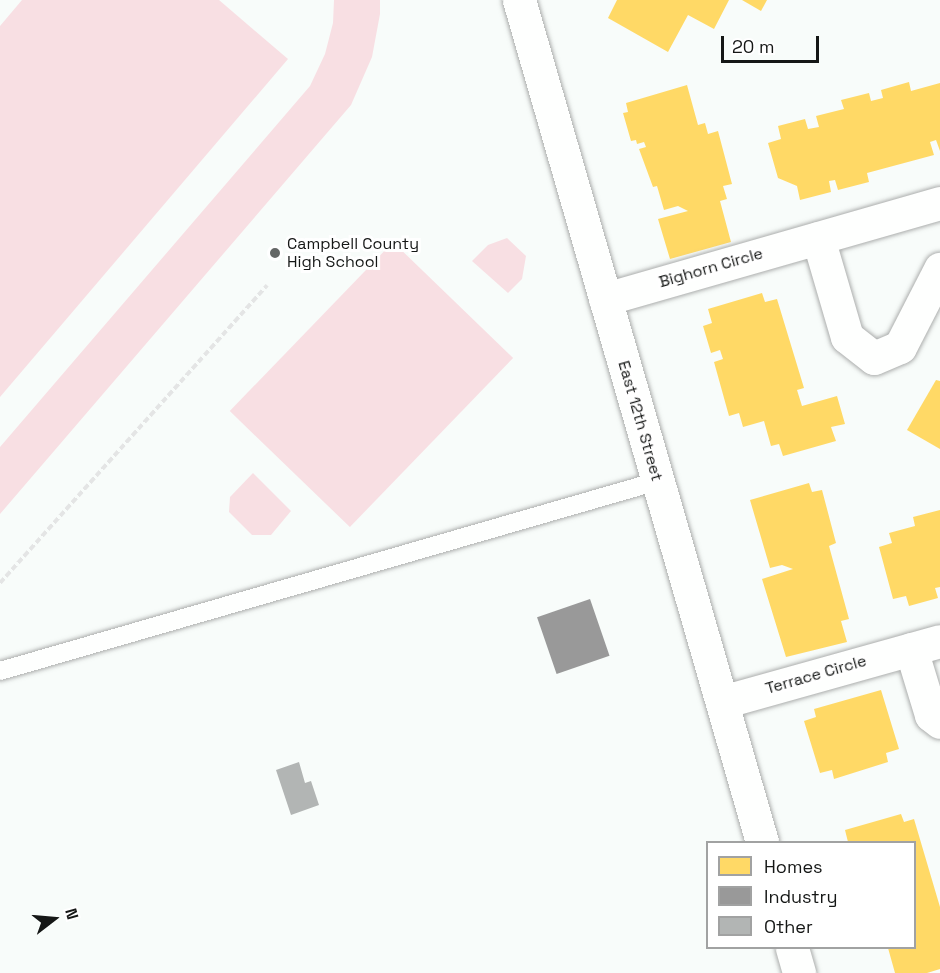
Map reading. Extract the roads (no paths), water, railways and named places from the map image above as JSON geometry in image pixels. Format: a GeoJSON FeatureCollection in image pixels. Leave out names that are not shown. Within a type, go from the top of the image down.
{"type":"FeatureCollection","features":[{"type":"Feature","properties":{"kind":"street","name":"East 12th Street"},"geometry":{"type":"LineString","coordinates":[[519,0],[761,841]]}},
{"type":"Feature","properties":{"kind":"street","name":"Bighorn Circle"},"geometry":{"type":"LineString","coordinates":[[605,299],[940,203]]}},
{"type":"Feature","properties":{"kind":"street"},"geometry":{"type":"LineString","coordinates":[[818,238],[848,337],[874,358],[900,347],[940,269]]}},
{"type":"Feature","properties":{"kind":"street","name":"Terrace Circle"},"geometry":{"type":"LineString","coordinates":[[722,702],[926,645],[931,715],[940,722]]}},
{"type":"Feature","properties":{"kind":"street"},"geometry":{"type":"LineString","coordinates":[[792,949],[799,973]]}},
{"type":"Feature","properties":{"kind":"lane"},"geometry":{"type":"LineString","coordinates":[[0,671],[658,481]]}},
{"type":"Feature","properties":{"kind":"place","name":"Campbell County High School"},"geometry":{"type":"Point","coordinates":[275,253]}}]}
